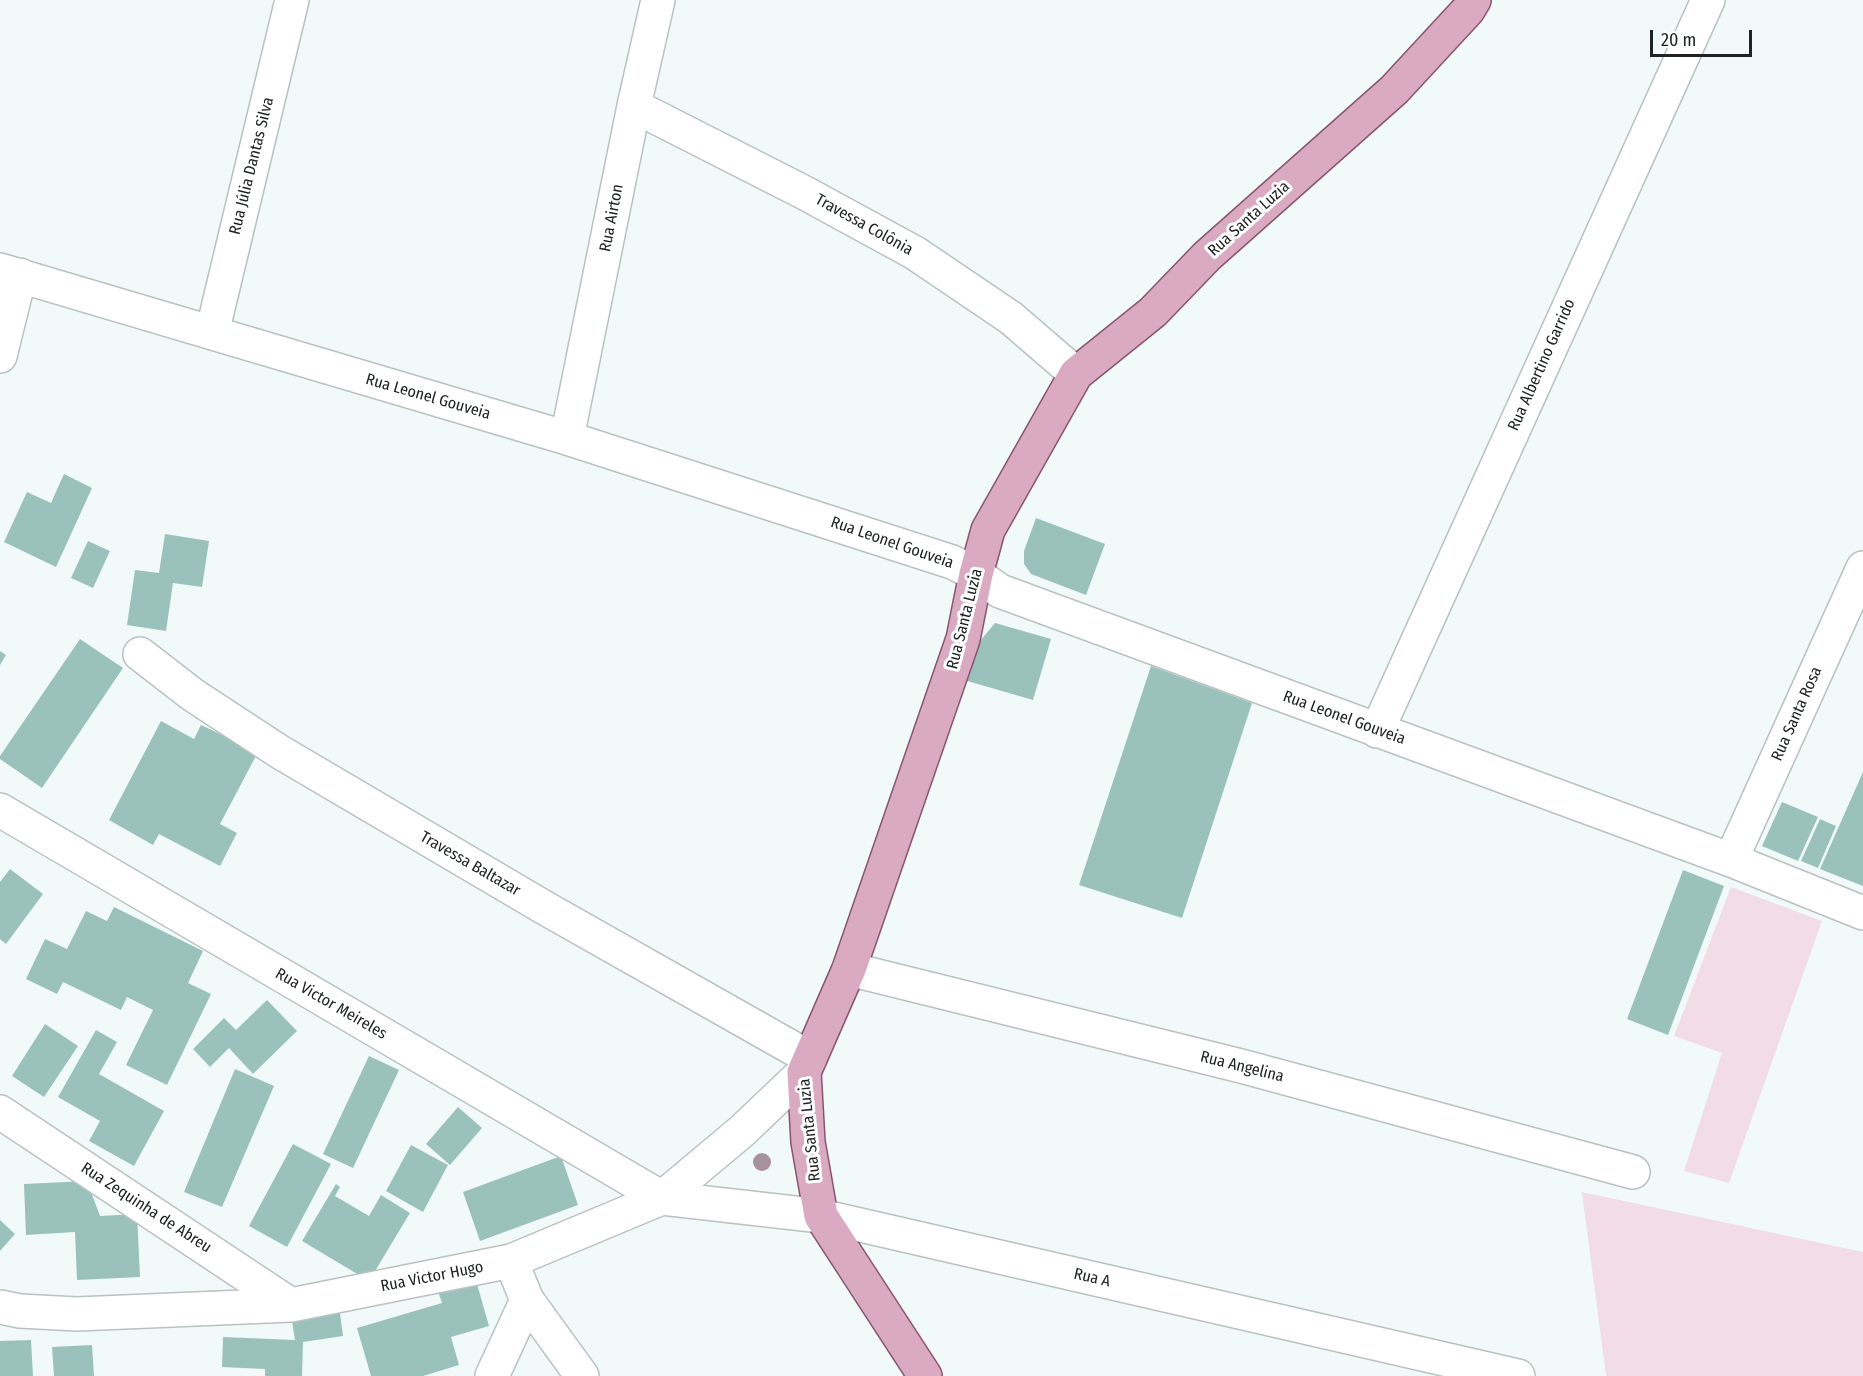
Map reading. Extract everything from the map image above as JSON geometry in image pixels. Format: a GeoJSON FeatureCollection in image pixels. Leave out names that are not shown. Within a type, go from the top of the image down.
{"type":"FeatureCollection","features":[{"type":"Feature","properties":{"kind":"main road","name":"Rua Santa Luzia"},"geometry":{"type":"LineString","coordinates":[[925,1376],[821,1216],[808,1142],[807,1065],[849,969],[963,639],[976,574],[988,530],[1076,374],[1153,312],[1207,256],[1394,90],[1468,10],[1474,0]]}},
{"type":"Feature","properties":{"kind":"street","name":"Rua Júlia Dantas Silva"},"geometry":{"type":"LineString","coordinates":[[212,333],[292,0]]}},
{"type":"Feature","properties":{"kind":"street","name":"Rua Airton"},"geometry":{"type":"LineString","coordinates":[[567,438],[634,106],[658,0]]}},
{"type":"Feature","properties":{"kind":"street","name":"Rua Albertino Garrido"},"geometry":{"type":"LineString","coordinates":[[1377,731],[1708,0]]}},
{"type":"Feature","properties":{"kind":"street","name":"Travessa Colônia"},"geometry":{"type":"LineString","coordinates":[[634,106],[805,193],[915,253],[1011,318],[1076,374]]}},
{"type":"Feature","properties":{"kind":"street","name":"Rua Leonel Gouveia"},"geometry":{"type":"LineString","coordinates":[[10,272],[567,438],[952,562],[976,574],[1000,591],[1731,860],[1863,913]]}},
{"type":"Feature","properties":{"kind":"street"},"geometry":{"type":"LineString","coordinates":[[0,356],[10,272]]}},
{"type":"Feature","properties":{"kind":"street","name":"Rua Santa Rosa"},"geometry":{"type":"LineString","coordinates":[[1731,860],[1863,568]]}},
{"type":"Feature","properties":{"kind":"street","name":"Travessa Baltazar"},"geometry":{"type":"LineString","coordinates":[[140,654],[193,695],[280,752],[807,1065]]}},
{"type":"Feature","properties":{"kind":"street","name":"Rua Victor Meireles"},"geometry":{"type":"LineString","coordinates":[[0,810],[662,1198]]}},
{"type":"Feature","properties":{"kind":"street","name":"Rua Angelina"},"geometry":{"type":"LineString","coordinates":[[849,969],[1241,1066],[1633,1172]]}},
{"type":"Feature","properties":{"kind":"street","name":"Rua Victor Hugo"},"geometry":{"type":"LineString","coordinates":[[0,1307],[20,1311],[77,1314],[291,1305],[511,1261],[662,1198],[742,1131],[807,1065]]}},
{"type":"Feature","properties":{"kind":"street","name":"Rua Zequinha de Abreu"},"geometry":{"type":"LineString","coordinates":[[0,1112],[291,1305]]}},
{"type":"Feature","properties":{"kind":"street","name":"Rua A"},"geometry":{"type":"LineString","coordinates":[[662,1198],[821,1216],[1518,1376]]}},
{"type":"Feature","properties":{"kind":"street"},"geometry":{"type":"LineString","coordinates":[[511,1261],[527,1300],[582,1376]]}},
{"type":"Feature","properties":{"kind":"street"},"geometry":{"type":"LineString","coordinates":[[492,1376],[527,1300]]}},
{"type":"Feature","properties":{"kind":"shaded area"},"geometry":{"type":"Polygon","coordinates":[[[1731,887],[1822,921],[1729,1183],[1684,1171],[1722,1053],[1674,1036],[1731,887]]]}},
{"type":"Feature","properties":{"kind":"shaded area"},"geometry":{"type":"Polygon","coordinates":[[[1582,1192],[1863,1252],[1863,1376],[1606,1376],[1582,1192]]]}},
{"type":"Feature","properties":{"kind":"building"},"geometry":{"type":"Polygon","coordinates":[[[64,474],[92,488],[56,567],[4,542],[27,492],[51,503],[64,474]]]}},
{"type":"Feature","properties":{"kind":"building"},"geometry":{"type":"Polygon","coordinates":[[[1036,518],[1105,544],[1086,595],[1031,574],[1024,564],[1024,551],[1036,518]]]}},
{"type":"Feature","properties":{"kind":"building"},"geometry":{"type":"Polygon","coordinates":[[[165,534],[209,541],[202,587],[173,583],[166,631],[127,625],[135,570],[159,573],[165,534]]]}},
{"type":"Feature","properties":{"kind":"building"},"geometry":{"type":"Polygon","coordinates":[[[88,541],[110,551],[93,588],[71,578],[88,541]]]}},
{"type":"Feature","properties":{"kind":"building"},"geometry":{"type":"Polygon","coordinates":[[[995,623],[1051,639],[1033,700],[964,680],[974,648],[995,623]]]}},
{"type":"Feature","properties":{"kind":"building"},"geometry":{"type":"Polygon","coordinates":[[[80,639],[123,668],[42,788],[0,759],[0,756],[80,639]]]}},
{"type":"Feature","properties":{"kind":"building"},"geometry":{"type":"Polygon","coordinates":[[[0,651],[6,655],[0,665],[0,651]]]}},
{"type":"Feature","properties":{"kind":"building"},"geometry":{"type":"Polygon","coordinates":[[[1151,666],[1252,703],[1182,918],[1079,885],[1151,666]]]}},
{"type":"Feature","properties":{"kind":"building"},"geometry":{"type":"Polygon","coordinates":[[[161,721],[194,739],[201,725],[258,752],[220,824],[237,833],[220,866],[159,834],[153,845],[109,820],[161,721]]]}},
{"type":"Feature","properties":{"kind":"building"},"geometry":{"type":"Polygon","coordinates":[[[1863,772],[1863,886],[1820,869],[1863,772]]]}},
{"type":"Feature","properties":{"kind":"building"},"geometry":{"type":"Polygon","coordinates":[[[1782,802],[1818,817],[1798,861],[1762,846],[1782,802]]]}},
{"type":"Feature","properties":{"kind":"building"},"geometry":{"type":"Polygon","coordinates":[[[1820,819],[1836,826],[1818,868],[1801,861],[1820,819]]]}},
{"type":"Feature","properties":{"kind":"building"},"geometry":{"type":"Polygon","coordinates":[[[10,869],[43,894],[6,944],[0,939],[0,882],[10,869]]]}},
{"type":"Feature","properties":{"kind":"building"},"geometry":{"type":"Polygon","coordinates":[[[1683,870],[1724,886],[1668,1035],[1627,1019],[1683,870]]]}},
{"type":"Feature","properties":{"kind":"building"},"geometry":{"type":"Polygon","coordinates":[[[114,907],[203,951],[188,983],[211,994],[167,1085],[126,1065],[153,1010],[127,997],[121,1010],[63,982],[57,994],[26,979],[45,939],[67,949],[86,911],[107,921],[114,907]]]}},
{"type":"Feature","properties":{"kind":"building"},"geometry":{"type":"Polygon","coordinates":[[[267,1000],[297,1031],[253,1074],[229,1048],[210,1067],[193,1049],[224,1018],[236,1030],[267,1000]]]}},
{"type":"Feature","properties":{"kind":"building"},"geometry":{"type":"Polygon","coordinates":[[[45,1024],[78,1046],[44,1097],[12,1076],[45,1024]]]}},
{"type":"Feature","properties":{"kind":"building"},"geometry":{"type":"Polygon","coordinates":[[[96,1030],[117,1042],[99,1074],[164,1111],[134,1166],[89,1141],[100,1121],[58,1097],[96,1030]]]}},
{"type":"Feature","properties":{"kind":"building"},"geometry":{"type":"Polygon","coordinates":[[[369,1056],[399,1070],[353,1168],[323,1154],[369,1056]]]}},
{"type":"Feature","properties":{"kind":"building"},"geometry":{"type":"Polygon","coordinates":[[[235,1069],[274,1086],[222,1207],[184,1192],[235,1069]]]}},
{"type":"Feature","properties":{"kind":"building"},"geometry":{"type":"Polygon","coordinates":[[[458,1107],[482,1128],[450,1165],[426,1144],[458,1107]]]}},
{"type":"Feature","properties":{"kind":"building"},"geometry":{"type":"Polygon","coordinates":[[[293,1144],[331,1164],[287,1247],[249,1226],[293,1144]]]}},
{"type":"Feature","properties":{"kind":"building"},"geometry":{"type":"Polygon","coordinates":[[[411,1145],[448,1165],[423,1212],[386,1191],[411,1145]]]}},
{"type":"Feature","properties":{"kind":"building"},"geometry":{"type":"Polygon","coordinates":[[[561,1156],[578,1205],[480,1241],[463,1192],[561,1156]]]}},
{"type":"Feature","properties":{"kind":"building"},"geometry":{"type":"Polygon","coordinates":[[[87,1181],[100,1216],[137,1214],[140,1277],[77,1280],[75,1232],[26,1235],[24,1184],[87,1181]]]}},
{"type":"Feature","properties":{"kind":"building"},"geometry":{"type":"Polygon","coordinates":[[[336,1184],[340,1187],[335,1196],[369,1216],[381,1195],[410,1213],[369,1281],[302,1241],[336,1184]]]}},
{"type":"Feature","properties":{"kind":"building"},"geometry":{"type":"Polygon","coordinates":[[[0,1220],[15,1234],[0,1251],[0,1220]]]}},
{"type":"Feature","properties":{"kind":"building"},"geometry":{"type":"Polygon","coordinates":[[[475,1277],[489,1326],[451,1337],[459,1365],[423,1376],[371,1376],[357,1328],[442,1303],[437,1288],[475,1277]]]}},
{"type":"Feature","properties":{"kind":"building"},"geometry":{"type":"Polygon","coordinates":[[[340,1313],[343,1336],[303,1342],[302,1376],[265,1376],[265,1369],[222,1367],[223,1337],[295,1340],[292,1321],[340,1313]]]}},
{"type":"Feature","properties":{"kind":"building"},"geometry":{"type":"Polygon","coordinates":[[[31,1340],[33,1376],[0,1376],[0,1341],[31,1340]]]}},
{"type":"Feature","properties":{"kind":"building"},"geometry":{"type":"Polygon","coordinates":[[[92,1345],[94,1376],[54,1376],[52,1347],[92,1345]]]}}]}
